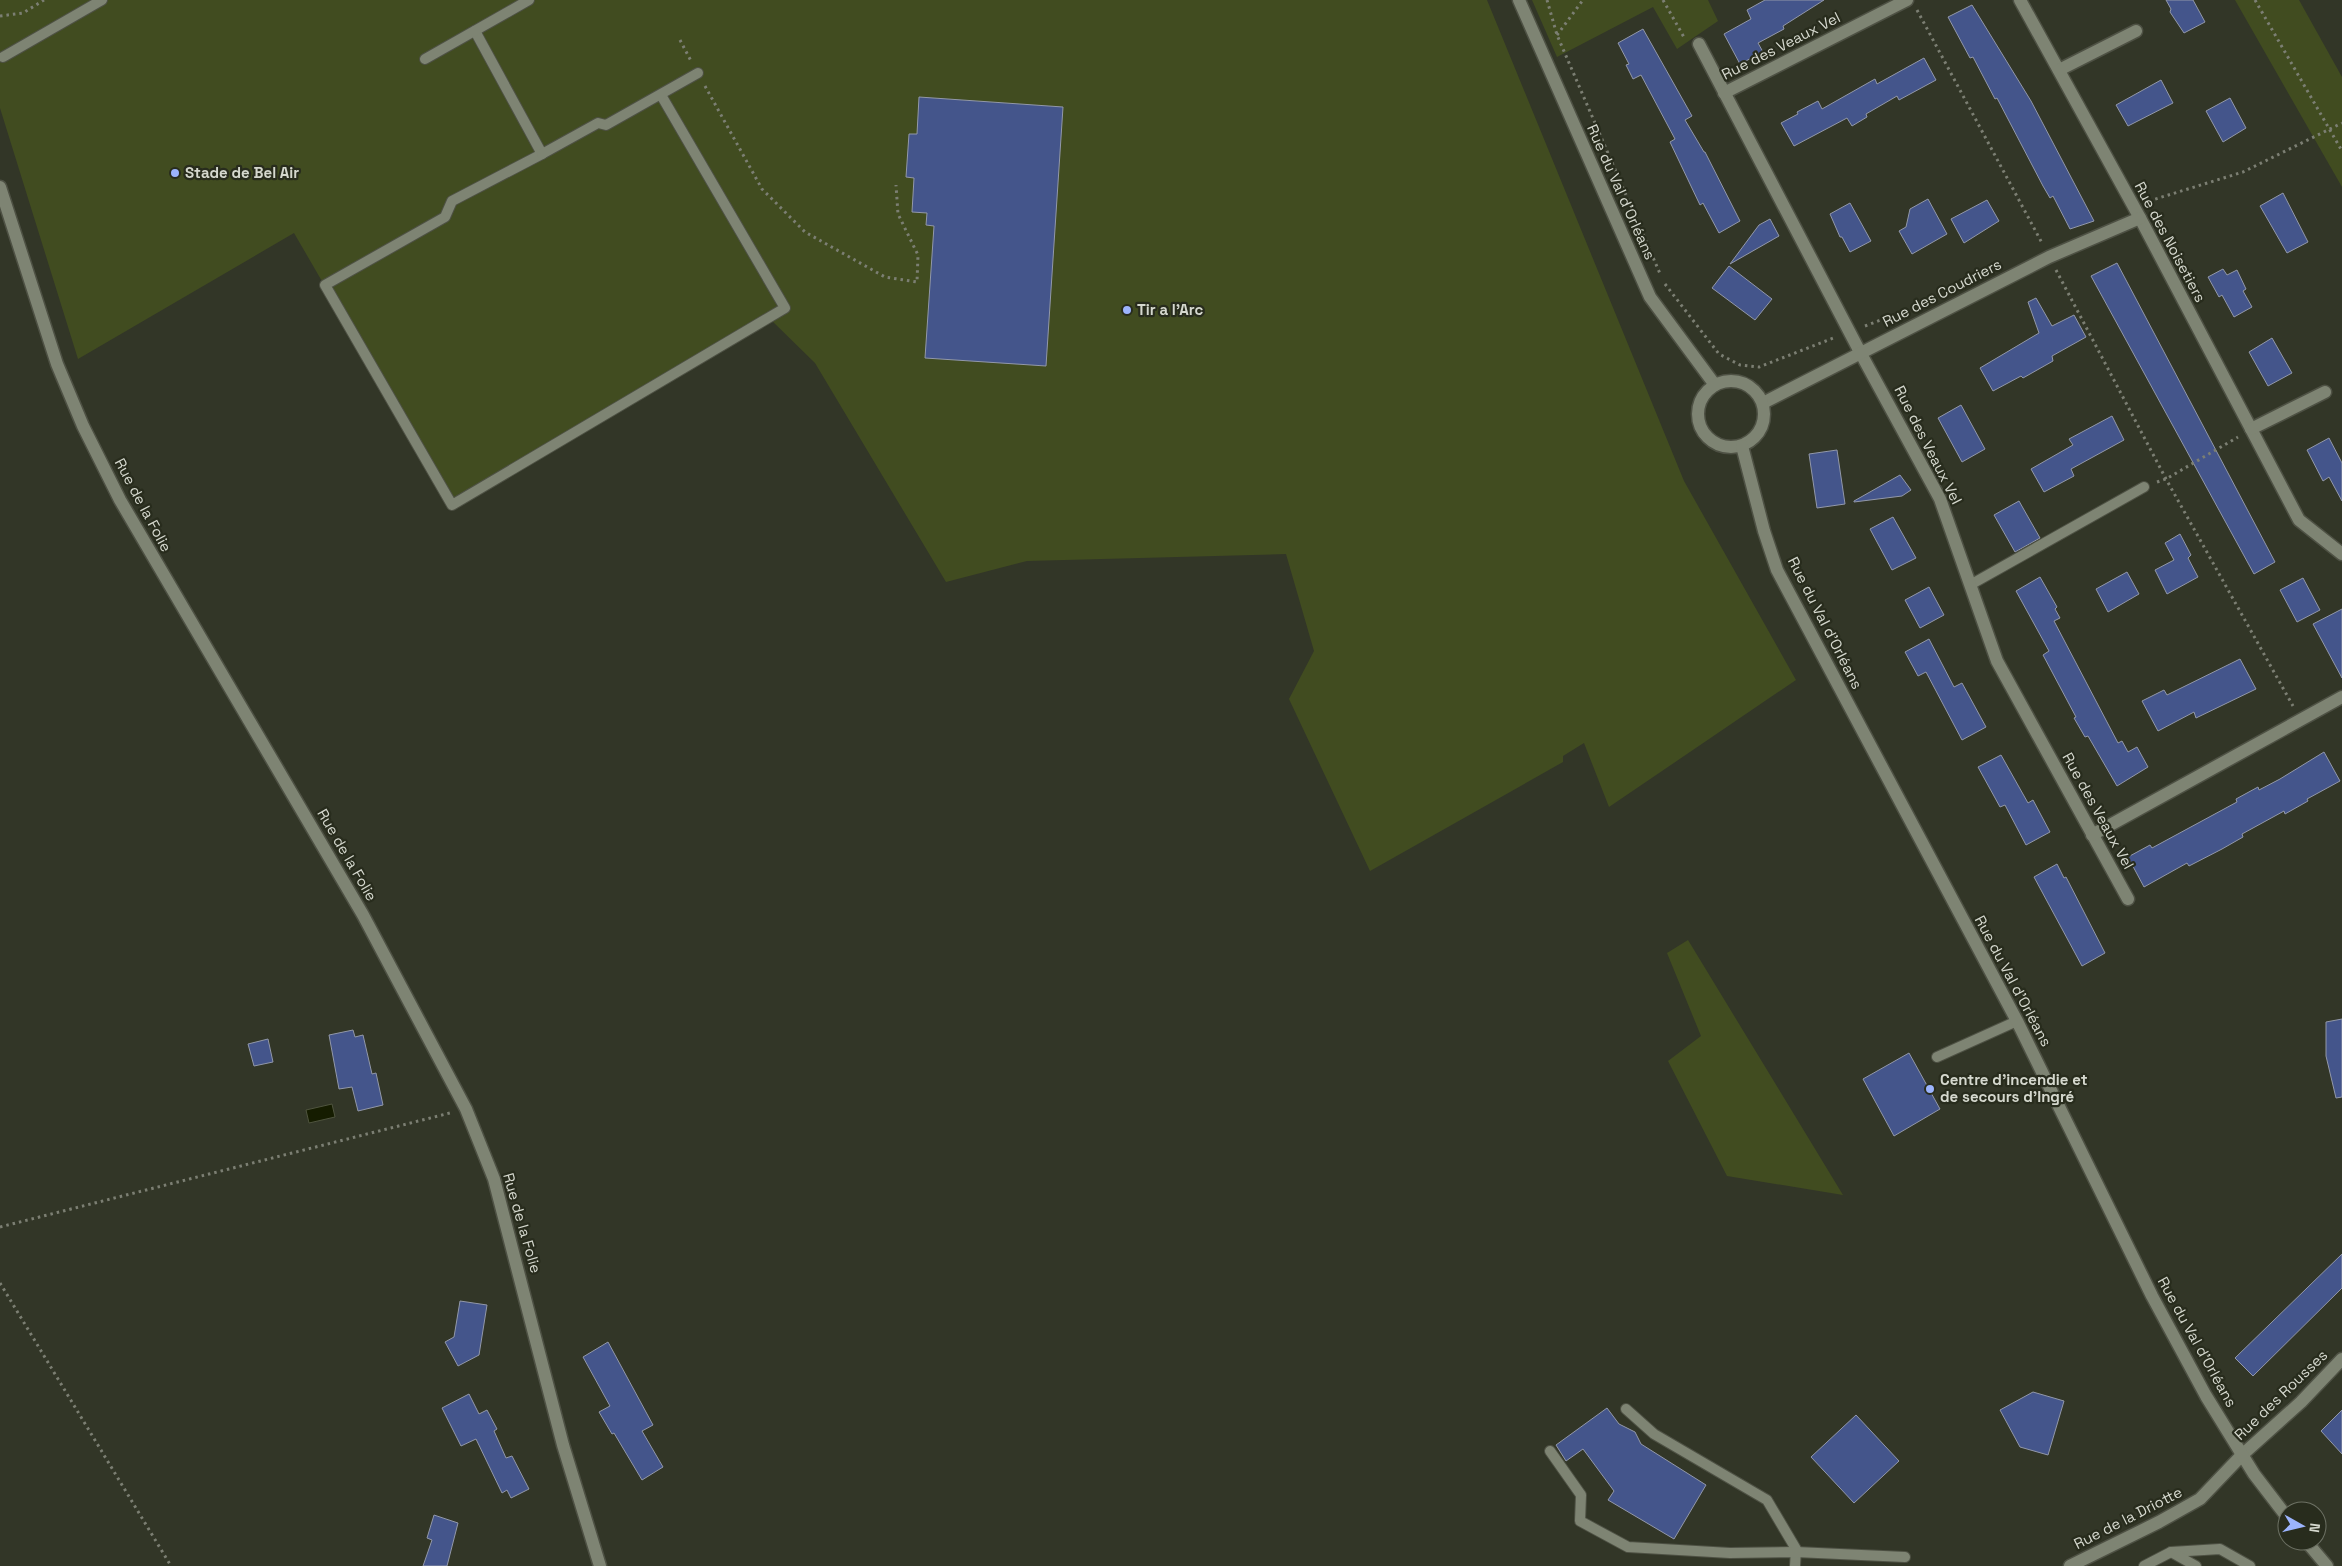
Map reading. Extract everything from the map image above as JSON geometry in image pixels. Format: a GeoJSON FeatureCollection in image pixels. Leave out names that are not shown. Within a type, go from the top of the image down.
{"type":"FeatureCollection","features":[{"type":"Feature","properties":{"kind":"street","name":"Rue du Val d'Orléans"},"geometry":{"type":"LineString","coordinates":[[1520,0],[1650,297],[1715,385]]}},
{"type":"Feature","properties":{"kind":"street","name":"Rue des Noisetiers"},"geometry":{"type":"LineString","coordinates":[[2020,0],[2140,218],[2299,520],[2342,554]]}},
{"type":"Feature","properties":{"kind":"street","name":"Rue des Veaux Vel"},"geometry":{"type":"LineString","coordinates":[[1724,93],[1912,4]]}},
{"type":"Feature","properties":{"kind":"street"},"geometry":{"type":"LineString","coordinates":[[2059,70],[2136,31]]}},
{"type":"Feature","properties":{"kind":"street","name":"Rue des Veaux Vel"},"geometry":{"type":"LineString","coordinates":[[1701,49],[1860,352],[1940,499],[1997,661],[2128,899]]}},
{"type":"Feature","properties":{"kind":"street","name":"Rue de la Folie"},"geometry":{"type":"LineString","coordinates":[[0,187],[57,364],[84,426],[120,500],[363,916],[466,1109],[502,1204],[563,1445],[600,1566]]}},
{"type":"Feature","properties":{"kind":"street","name":"Rue des Coudriers"},"geometry":{"type":"LineString","coordinates":[[1763,404],[1860,352],[2049,257],[2140,218]]}},
{"type":"Feature","properties":{"kind":"street"},"geometry":{"type":"LineString","coordinates":[[1726,381],[1738,381],[1748,386],[1757,393],[1763,404],[1764,416],[1761,429],[1753,439],[1742,446],[1731,448],[1720,446],[1704,432],[1698,412],[1707,392],[1715,385],[1726,381]]}},
{"type":"Feature","properties":{"kind":"street"},"geometry":{"type":"LineString","coordinates":[[2251,429],[2325,392]]}},
{"type":"Feature","properties":{"kind":"street","name":"Rue du Val d'Orléans"},"geometry":{"type":"LineString","coordinates":[[1742,446],[1764,531],[1777,570],[2017,1020],[2152,1296],[2206,1396],[2242,1455],[2277,1503]]}},
{"type":"Feature","properties":{"kind":"street"},"geometry":{"type":"LineString","coordinates":[[2092,835],[2342,697]]}},
{"type":"Feature","properties":{"kind":"street","name":"Rue des Rousses"},"geometry":{"type":"LineString","coordinates":[[2242,1455],[2301,1402],[2342,1359]]}},
{"type":"Feature","properties":{"kind":"street","name":"Rue de la Driotte"},"geometry":{"type":"LineString","coordinates":[[2070,1566],[2159,1522],[2200,1498],[2242,1455]]}},
{"type":"Feature","properties":{"kind":"street"},"geometry":{"type":"LineString","coordinates":[[2314,1551],[2327,1566]]}},
{"type":"Feature","properties":{"kind":"lane"},"geometry":{"type":"LineString","coordinates":[[4,57],[102,0]]}},
{"type":"Feature","properties":{"kind":"lane"},"geometry":{"type":"LineString","coordinates":[[425,58],[475,32],[529,0]]}},
{"type":"Feature","properties":{"kind":"lane"},"geometry":{"type":"LineString","coordinates":[[475,32],[542,154]]}},
{"type":"Feature","properties":{"kind":"lane"},"geometry":{"type":"LineString","coordinates":[[661,94],[785,308],[452,505],[325,285],[445,217],[452,202],[598,123],[606,125],[698,73]]}},
{"type":"Feature","properties":{"kind":"lane"},"geometry":{"type":"LineString","coordinates":[[1970,585],[2144,487]]}},
{"type":"Feature","properties":{"kind":"lane"},"geometry":{"type":"LineString","coordinates":[[1937,1057],[2017,1020]]}},
{"type":"Feature","properties":{"kind":"lane"},"geometry":{"type":"LineString","coordinates":[[1626,1408],[1654,1434],[1767,1500],[1796,1552],[1795,1566]]}},
{"type":"Feature","properties":{"kind":"lane"},"geometry":{"type":"LineString","coordinates":[[1550,1451],[1581,1495],[1580,1521],[1628,1547],[1730,1553],[1796,1552],[1905,1557]]}},
{"type":"Feature","properties":{"kind":"lane"},"geometry":{"type":"LineString","coordinates":[[2144,1566],[2171,1552],[2220,1549],[2250,1566]]}},
{"type":"Feature","properties":{"kind":"lane"},"geometry":{"type":"LineString","coordinates":[[2171,1552],[2196,1566]]}},
{"type":"Feature","properties":{"kind":"path"},"geometry":{"type":"LineString","coordinates":[[0,16],[23,13],[44,0]]}},
{"type":"Feature","properties":{"kind":"path"},"geometry":{"type":"LineString","coordinates":[[1546,0],[1557,35],[1666,287],[1719,354],[1740,365],[1759,367],[1793,356],[1904,311]]}},
{"type":"Feature","properties":{"kind":"path"},"geometry":{"type":"LineString","coordinates":[[1557,35],[1583,0]]}},
{"type":"Feature","properties":{"kind":"path"},"geometry":{"type":"LineString","coordinates":[[1663,0],[1688,45],[1701,49]]}},
{"type":"Feature","properties":{"kind":"path"},"geometry":{"type":"LineString","coordinates":[[2255,0],[2342,151]]}},
{"type":"Feature","properties":{"kind":"path"},"geometry":{"type":"LineString","coordinates":[[1912,4],[2049,257],[2166,479],[2301,720]]}},
{"type":"Feature","properties":{"kind":"path"},"geometry":{"type":"LineString","coordinates":[[680,40],[762,188],[805,232],[885,277],[917,282],[918,256],[898,214],[896,185]]}},
{"type":"Feature","properties":{"kind":"path"},"geometry":{"type":"LineString","coordinates":[[2133,206],[2243,172],[2342,123]]}},
{"type":"Feature","properties":{"kind":"path"},"geometry":{"type":"LineString","coordinates":[[2144,487],[2166,479],[2251,429]]}},
{"type":"Feature","properties":{"kind":"path"},"geometry":{"type":"LineString","coordinates":[[0,1227],[466,1109]]}},
{"type":"Feature","properties":{"kind":"path"},"geometry":{"type":"LineString","coordinates":[[0,1283],[171,1566]]}},
{"type":"Feature","properties":{"kind":"green space"},"geometry":{"type":"Polygon","coordinates":[[[0,0],[1487,0],[1684,481],[1796,680],[1609,807],[1584,743],[1563,756],[1563,762],[1370,871],[1289,699],[1314,651],[1286,554],[1027,561],[946,582],[815,363],[768,317],[452,505],[294,233],[78,359],[0,108],[0,0]]]}},
{"type":"Feature","properties":{"kind":"green space"},"geometry":{"type":"Polygon","coordinates":[[[1532,0],[1708,0],[1718,21],[1677,49],[1653,7],[1557,57],[1532,0]]]}},
{"type":"Feature","properties":{"kind":"green space"},"geometry":{"type":"Polygon","coordinates":[[[2235,0],[2299,0],[2342,77],[2342,187],[2235,0]]]}},
{"type":"Feature","properties":{"kind":"green space"},"geometry":{"type":"Polygon","coordinates":[[[1688,940],[1843,1195],[1727,1176],[1668,1061],[1701,1036],[1667,953],[1688,940]]]}},
{"type":"Feature","properties":{"kind":"shaded area"},"geometry":{"type":"Polygon","coordinates":[[[332,1104],[335,1117],[309,1123],[306,1110],[332,1104]]]}},
{"type":"Feature","properties":{"kind":"building"},"geometry":{"type":"Polygon","coordinates":[[[1765,0],[1824,0],[1783,26],[1784,29],[1758,43],[1763,52],[1740,64],[1724,34],[1751,19],[1747,10],[1765,0]]]}},
{"type":"Feature","properties":{"kind":"building"},"geometry":{"type":"Polygon","coordinates":[[[2166,0],[2193,0],[2205,22],[2184,33],[2170,12],[2171,9],[2166,0]]]}},
{"type":"Feature","properties":{"kind":"building"},"geometry":{"type":"Polygon","coordinates":[[[1972,5],[2031,101],[2094,221],[2070,229],[2053,196],[2050,198],[2043,186],[1997,98],[1995,99],[1973,57],[1970,58],[1948,17],[1972,5]]]}},
{"type":"Feature","properties":{"kind":"building"},"geometry":{"type":"Polygon","coordinates":[[[1643,29],[1692,116],[1685,120],[1705,152],[1740,221],[1719,233],[1703,203],[1700,205],[1670,142],[1675,139],[1641,75],[1633,79],[1626,65],[1629,64],[1618,43],[1643,29]]]}},
{"type":"Feature","properties":{"kind":"building"},"geometry":{"type":"Polygon","coordinates":[[[1924,58],[1936,80],[1899,100],[1897,96],[1866,114],[1867,117],[1852,126],[1847,118],[1794,146],[1781,123],[1818,101],[1822,109],[1875,79],[1877,84],[1924,58]]]}},
{"type":"Feature","properties":{"kind":"building"},"geometry":{"type":"Polygon","coordinates":[[[2161,80],[2173,103],[2128,126],[2116,105],[2161,80]]]}},
{"type":"Feature","properties":{"kind":"building"},"geometry":{"type":"Polygon","coordinates":[[[919,97],[1063,107],[1046,366],[925,358],[934,226],[926,225],[927,213],[912,212],[914,178],[906,177],[909,134],[917,134],[919,97]]]}},
{"type":"Feature","properties":{"kind":"building"},"geometry":{"type":"Polygon","coordinates":[[[2230,98],[2246,128],[2223,142],[2206,111],[2230,98]]]}},
{"type":"Feature","properties":{"kind":"building"},"geometry":{"type":"Polygon","coordinates":[[[2283,193],[2308,242],[2287,253],[2260,206],[2283,193]]]}},
{"type":"Feature","properties":{"kind":"building"},"geometry":{"type":"Polygon","coordinates":[[[1928,199],[1947,234],[1912,254],[1899,231],[1906,227],[1910,209],[1928,199]]]}},
{"type":"Feature","properties":{"kind":"building"},"geometry":{"type":"Polygon","coordinates":[[[1987,200],[1999,221],[1964,243],[1951,219],[1987,200]]]}},
{"type":"Feature","properties":{"kind":"building"},"geometry":{"type":"Polygon","coordinates":[[[1850,203],[1871,241],[1850,252],[1842,237],[1840,237],[1830,214],[1850,203]]]}},
{"type":"Feature","properties":{"kind":"building"},"geometry":{"type":"Polygon","coordinates":[[[1770,219],[1779,236],[1730,264],[1759,225],[1770,219]]]}},
{"type":"Feature","properties":{"kind":"building"},"geometry":{"type":"Polygon","coordinates":[[[2117,263],[2275,562],[2254,574],[2091,276],[2117,263]]]}},
{"type":"Feature","properties":{"kind":"building"},"geometry":{"type":"Polygon","coordinates":[[[1729,266],[1772,299],[1755,320],[1712,288],[1729,266]]]}},
{"type":"Feature","properties":{"kind":"building"},"geometry":{"type":"Polygon","coordinates":[[[2223,269],[2227,275],[2237,270],[2246,289],[2243,291],[2252,307],[2234,317],[2222,295],[2219,297],[2208,277],[2223,269]]]}},
{"type":"Feature","properties":{"kind":"building"},"geometry":{"type":"Polygon","coordinates":[[[2036,298],[2052,326],[2074,315],[2086,337],[2052,356],[2053,361],[2023,378],[2021,376],[1993,391],[1980,368],[2039,333],[2028,302],[2036,298]]]}},
{"type":"Feature","properties":{"kind":"building"},"geometry":{"type":"Polygon","coordinates":[[[2272,338],[2292,373],[2268,386],[2249,352],[2272,338]]]}},
{"type":"Feature","properties":{"kind":"building"},"geometry":{"type":"Polygon","coordinates":[[[1961,405],[1985,449],[1962,462],[1938,418],[1961,405]]]}},
{"type":"Feature","properties":{"kind":"building"},"geometry":{"type":"Polygon","coordinates":[[[2112,416],[2124,440],[2071,469],[2074,476],[2044,492],[2031,469],[2073,445],[2069,439],[2112,416]]]}},
{"type":"Feature","properties":{"kind":"building"},"geometry":{"type":"Polygon","coordinates":[[[2329,438],[2342,463],[2342,501],[2329,477],[2323,481],[2307,450],[2329,438]]]}},
{"type":"Feature","properties":{"kind":"building"},"geometry":{"type":"Polygon","coordinates":[[[1837,450],[1845,504],[1817,508],[1809,454],[1837,450]]]}},
{"type":"Feature","properties":{"kind":"building"},"geometry":{"type":"Polygon","coordinates":[[[1900,475],[1911,490],[1902,496],[1854,502],[1854,501],[1900,475]]]}},
{"type":"Feature","properties":{"kind":"building"},"geometry":{"type":"Polygon","coordinates":[[[2019,501],[2040,538],[2015,552],[1994,515],[2019,501]]]}},
{"type":"Feature","properties":{"kind":"building"},"geometry":{"type":"Polygon","coordinates":[[[1893,517],[1916,558],[1892,570],[1870,529],[1893,517]]]}},
{"type":"Feature","properties":{"kind":"building"},"geometry":{"type":"Polygon","coordinates":[[[2180,534],[2191,555],[2188,558],[2198,577],[2167,594],[2155,570],[2174,560],[2165,543],[2180,534]]]}},
{"type":"Feature","properties":{"kind":"building"},"geometry":{"type":"Polygon","coordinates":[[[2127,572],[2139,594],[2108,612],[2096,589],[2127,572]]]}},
{"type":"Feature","properties":{"kind":"building"},"geometry":{"type":"Polygon","coordinates":[[[2040,577],[2057,607],[2055,609],[2060,618],[2054,621],[2118,743],[2122,741],[2128,752],[2137,747],[2148,767],[2117,786],[2088,736],[2085,737],[2074,718],[2076,717],[2043,655],[2049,651],[2016,591],[2040,577]]]}},
{"type":"Feature","properties":{"kind":"building"},"geometry":{"type":"Polygon","coordinates":[[[2303,578],[2320,610],[2297,622],[2280,590],[2303,578]]]}},
{"type":"Feature","properties":{"kind":"building"},"geometry":{"type":"Polygon","coordinates":[[[1929,587],[1944,615],[1920,628],[1905,600],[1929,587]]]}},
{"type":"Feature","properties":{"kind":"building"},"geometry":{"type":"Polygon","coordinates":[[[2342,609],[2342,678],[2313,624],[2342,609]]]}},
{"type":"Feature","properties":{"kind":"building"},"geometry":{"type":"Polygon","coordinates":[[[1929,639],[1954,687],[1962,683],[1986,727],[1962,740],[1926,672],[1918,676],[1905,652],[1929,639]]]}},
{"type":"Feature","properties":{"kind":"building"},"geometry":{"type":"Polygon","coordinates":[[[2240,659],[2256,689],[2196,718],[2194,712],[2158,731],[2142,701],[2164,690],[2167,695],[2240,659]]]}},
{"type":"Feature","properties":{"kind":"building"},"geometry":{"type":"Polygon","coordinates":[[[2324,752],[2340,781],[2307,799],[2308,801],[2285,814],[2284,811],[2242,834],[2243,837],[2222,849],[2189,866],[2187,863],[2144,887],[2128,857],[2150,845],[2152,848],[2237,802],[2236,799],[2258,787],[2259,790],[2280,779],[2324,752]]]}},
{"type":"Feature","properties":{"kind":"building"},"geometry":{"type":"Polygon","coordinates":[[[2001,755],[2028,803],[2033,800],[2050,832],[2026,845],[2005,805],[2000,807],[1978,767],[2001,755]]]}},
{"type":"Feature","properties":{"kind":"building"},"geometry":{"type":"Polygon","coordinates":[[[2057,864],[2064,878],[2066,877],[2105,953],[2082,966],[2034,877],[2057,864]]]}},
{"type":"Feature","properties":{"kind":"building"},"geometry":{"type":"Polygon","coordinates":[[[2342,1019],[2342,1097],[2336,1098],[2326,1056],[2326,1022],[2342,1019]]]}},
{"type":"Feature","properties":{"kind":"building"},"geometry":{"type":"Polygon","coordinates":[[[353,1030],[355,1037],[363,1035],[372,1074],[376,1073],[383,1105],[358,1111],[352,1087],[339,1089],[329,1035],[353,1030]]]}},
{"type":"Feature","properties":{"kind":"building"},"geometry":{"type":"Polygon","coordinates":[[[268,1039],[273,1062],[254,1066],[248,1044],[268,1039]]]}},
{"type":"Feature","properties":{"kind":"building"},"geometry":{"type":"Polygon","coordinates":[[[1909,1053],[1940,1109],[1894,1136],[1863,1079],[1909,1053]]]}},
{"type":"Feature","properties":{"kind":"building"},"geometry":{"type":"Polygon","coordinates":[[[2342,1254],[2342,1288],[2253,1376],[2235,1358],[2342,1254]]]}},
{"type":"Feature","properties":{"kind":"building"},"geometry":{"type":"Polygon","coordinates":[[[460,1301],[487,1305],[479,1355],[458,1366],[445,1342],[454,1337],[460,1301]]]}},
{"type":"Feature","properties":{"kind":"building"},"geometry":{"type":"Polygon","coordinates":[[[608,1342],[653,1425],[642,1431],[663,1467],[642,1480],[599,1412],[610,1406],[583,1357],[608,1342]]]}},
{"type":"Feature","properties":{"kind":"building"},"geometry":{"type":"Polygon","coordinates":[[[2033,1392],[2064,1401],[2048,1455],[2020,1447],[2000,1410],[2033,1392]]]}},
{"type":"Feature","properties":{"kind":"building"},"geometry":{"type":"Polygon","coordinates":[[[469,1394],[479,1414],[487,1410],[497,1429],[494,1431],[506,1458],[512,1456],[529,1489],[511,1498],[507,1490],[502,1493],[476,1439],[461,1446],[442,1408],[469,1394]]]}},
{"type":"Feature","properties":{"kind":"building"},"geometry":{"type":"Polygon","coordinates":[[[1607,1408],[1619,1424],[1635,1432],[1641,1444],[1706,1485],[1674,1539],[1608,1500],[1614,1491],[1583,1449],[1566,1461],[1556,1445],[1607,1408]]]}},
{"type":"Feature","properties":{"kind":"building"},"geometry":{"type":"Polygon","coordinates":[[[2342,1410],[2342,1454],[2321,1431],[2342,1410]]]}},
{"type":"Feature","properties":{"kind":"building"},"geometry":{"type":"Polygon","coordinates":[[[1856,1415],[1899,1461],[1854,1503],[1811,1457],[1856,1415]]]}},
{"type":"Feature","properties":{"kind":"building"},"geometry":{"type":"Polygon","coordinates":[[[434,1515],[458,1523],[447,1566],[423,1566],[432,1540],[427,1538],[434,1515]]]}},
{"type":"Feature","properties":{"kind":"place","name":"Stade de Bel Air"},"geometry":{"type":"Point","coordinates":[175,173]}},
{"type":"Feature","properties":{"kind":"place","name":"Tir a l'Arc"},"geometry":{"type":"Point","coordinates":[1127,310]}},
{"type":"Feature","properties":{"kind":"place","name":"Centre d'incendie et de secours d'Ingré"},"geometry":{"type":"Point","coordinates":[1930,1089]}}]}
